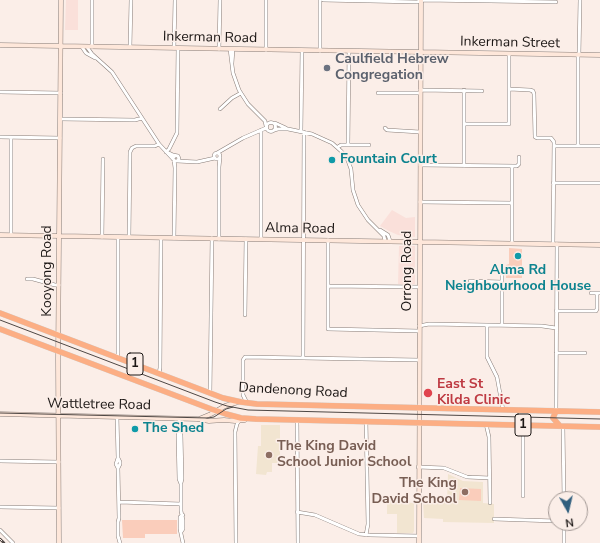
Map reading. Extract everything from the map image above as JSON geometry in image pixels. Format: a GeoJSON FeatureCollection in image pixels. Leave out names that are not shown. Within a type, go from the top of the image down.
{"type":"FeatureCollection","features":[{"type":"Feature","properties":{"kind":"highway","name":"Dandenong Road"},"geometry":{"type":"LineString","coordinates":[[0,313],[116,358],[210,393],[239,402],[600,412]]}},
{"type":"Feature","properties":{"kind":"highway","name":"Dandenong Road"},"geometry":{"type":"LineString","coordinates":[[0,329],[216,411],[234,416],[256,419],[418,422],[600,428]]}},
{"type":"Feature","properties":{"kind":"highway"},"geometry":{"type":"LineString","coordinates":[[556,411],[553,418],[562,426]]}},
{"type":"Feature","properties":{"kind":"street","name":"Kooyong Road"},"geometry":{"type":"LineString","coordinates":[[59,543],[58,351],[60,285],[61,0]]}},
{"type":"Feature","properties":{"kind":"street"},"geometry":{"type":"LineString","coordinates":[[92,0],[90,51],[108,68],[114,76],[159,144],[166,152],[176,159],[197,162],[207,160],[217,156],[227,147],[243,138],[261,131],[268,123],[272,122]]}},
{"type":"Feature","properties":{"kind":"street"},"geometry":{"type":"LineString","coordinates":[[130,47],[131,0]]}},
{"type":"Feature","properties":{"kind":"street"},"geometry":{"type":"LineString","coordinates":[[166,152],[177,134],[175,0]]}},
{"type":"Feature","properties":{"kind":"street"},"geometry":{"type":"LineString","coordinates":[[219,49],[220,0]]}},
{"type":"Feature","properties":{"kind":"street"},"geometry":{"type":"LineString","coordinates":[[266,0],[266,50]]}},
{"type":"Feature","properties":{"kind":"street"},"geometry":{"type":"LineString","coordinates":[[320,51],[321,0],[556,2]]}},
{"type":"Feature","properties":{"kind":"street","name":"Orrong Road"},"geometry":{"type":"LineString","coordinates":[[419,543],[418,408],[421,0]]}},
{"type":"Feature","properties":{"kind":"street"},"geometry":{"type":"LineString","coordinates":[[578,146],[578,55],[580,0]]}},
{"type":"Feature","properties":{"kind":"street","name":"Inkerman Road"},"geometry":{"type":"LineString","coordinates":[[0,45],[421,53]]}},
{"type":"Feature","properties":{"kind":"street"},"geometry":{"type":"LineString","coordinates":[[82,47],[87,54],[100,61]]}},
{"type":"Feature","properties":{"kind":"street"},"geometry":{"type":"LineString","coordinates":[[232,49],[232,65],[240,93],[248,104],[266,122],[266,127],[270,131]]}},
{"type":"Feature","properties":{"kind":"street"},"geometry":{"type":"LineString","coordinates":[[302,50],[304,240],[303,358]]}},
{"type":"Feature","properties":{"kind":"street"},"geometry":{"type":"LineString","coordinates":[[348,145],[349,51]]}},
{"type":"Feature","properties":{"kind":"street","name":"Inkerman Street"},"geometry":{"type":"LineString","coordinates":[[421,53],[600,55]]}},
{"type":"Feature","properties":{"kind":"street"},"geometry":{"type":"LineString","coordinates":[[464,124],[509,124],[509,54]]}},
{"type":"Feature","properties":{"kind":"street"},"geometry":{"type":"LineString","coordinates":[[509,89],[533,91],[535,137],[552,139],[554,141],[553,183],[556,312],[556,411]]}},
{"type":"Feature","properties":{"kind":"street"},"geometry":{"type":"LineString","coordinates":[[464,90],[464,166]]}},
{"type":"Feature","properties":{"kind":"street"},"geometry":{"type":"LineString","coordinates":[[378,93],[482,90]]}},
{"type":"Feature","properties":{"kind":"street"},"geometry":{"type":"LineString","coordinates":[[0,92],[61,93]]}},
{"type":"Feature","properties":{"kind":"street"},"geometry":{"type":"LineString","coordinates":[[220,109],[240,93]]}},
{"type":"Feature","properties":{"kind":"street"},"geometry":{"type":"LineString","coordinates":[[61,118],[135,120],[142,118]]}},
{"type":"Feature","properties":{"kind":"street"},"geometry":{"type":"LineString","coordinates":[[262,118],[288,129]]}},
{"type":"Feature","properties":{"kind":"street"},"geometry":{"type":"LineString","coordinates":[[272,122],[275,125],[274,130]]}},
{"type":"Feature","properties":{"kind":"street"},"geometry":{"type":"LineString","coordinates":[[261,131],[270,131],[278,128],[303,131],[324,139],[338,147],[349,162],[352,172],[353,190],[358,205],[368,220],[384,236],[385,241]]}},
{"type":"Feature","properties":{"kind":"street"},"geometry":{"type":"LineString","coordinates":[[385,128],[387,130],[420,132]]}},
{"type":"Feature","properties":{"kind":"street"},"geometry":{"type":"LineString","coordinates":[[261,131],[261,239]]}},
{"type":"Feature","properties":{"kind":"street"},"geometry":{"type":"LineString","coordinates":[[0,136],[60,138]]}},
{"type":"Feature","properties":{"kind":"street"},"geometry":{"type":"LineString","coordinates":[[11,137],[11,235]]}},
{"type":"Feature","properties":{"kind":"street"},"geometry":{"type":"LineString","coordinates":[[129,237],[130,152],[132,148],[136,146],[155,146],[159,144]]}},
{"type":"Feature","properties":{"kind":"street"},"geometry":{"type":"LineString","coordinates":[[338,147],[340,145],[369,145]]}},
{"type":"Feature","properties":{"kind":"street"},"geometry":{"type":"LineString","coordinates":[[554,146],[600,146]]}},
{"type":"Feature","properties":{"kind":"street"},"geometry":{"type":"LineString","coordinates":[[217,156],[219,168],[219,239]]}},
{"type":"Feature","properties":{"kind":"street"},"geometry":{"type":"LineString","coordinates":[[420,165],[517,166],[519,157]]}},
{"type":"Feature","properties":{"kind":"street"},"geometry":{"type":"LineString","coordinates":[[102,237],[103,159]]}},
{"type":"Feature","properties":{"kind":"street"},"geometry":{"type":"LineString","coordinates":[[174,238],[176,159]]}},
{"type":"Feature","properties":{"kind":"street"},"geometry":{"type":"LineString","coordinates":[[512,166],[512,243]]}},
{"type":"Feature","properties":{"kind":"street"},"geometry":{"type":"LineString","coordinates":[[553,183],[600,183]]}},
{"type":"Feature","properties":{"kind":"street"},"geometry":{"type":"LineString","coordinates":[[420,202],[512,203]]}},
{"type":"Feature","properties":{"kind":"street"},"geometry":{"type":"LineString","coordinates":[[377,229],[388,235],[390,242]]}},
{"type":"Feature","properties":{"kind":"street","name":"Alma Road"},"geometry":{"type":"LineString","coordinates":[[0,235],[600,245]]}},
{"type":"Feature","properties":{"kind":"street"},"geometry":{"type":"LineString","coordinates":[[116,358],[118,354],[118,237]]}},
{"type":"Feature","properties":{"kind":"street"},"geometry":{"type":"LineString","coordinates":[[159,374],[161,238]]}},
{"type":"Feature","properties":{"kind":"street"},"geometry":{"type":"LineString","coordinates":[[210,393],[212,238]]}},
{"type":"Feature","properties":{"kind":"street"},"geometry":{"type":"LineString","coordinates":[[245,315],[246,239]]}},
{"type":"Feature","properties":{"kind":"street"},"geometry":{"type":"LineString","coordinates":[[328,240],[328,329],[419,326],[430,324],[556,326]]}},
{"type":"Feature","properties":{"kind":"street"},"geometry":{"type":"LineString","coordinates":[[502,266],[502,325]]}},
{"type":"Feature","properties":{"kind":"street"},"geometry":{"type":"LineString","coordinates":[[27,278],[60,285]]}},
{"type":"Feature","properties":{"kind":"street"},"geometry":{"type":"LineString","coordinates":[[470,282],[502,282]]}},
{"type":"Feature","properties":{"kind":"street"},"geometry":{"type":"LineString","coordinates":[[328,286],[419,287]]}},
{"type":"Feature","properties":{"kind":"street"},"geometry":{"type":"LineString","coordinates":[[556,312],[596,311],[599,293],[591,293]]}},
{"type":"Feature","properties":{"kind":"street"},"geometry":{"type":"LineString","coordinates":[[487,325],[487,357],[497,377],[503,410]]}},
{"type":"Feature","properties":{"kind":"street"},"geometry":{"type":"LineString","coordinates":[[556,353],[584,353]]}},
{"type":"Feature","properties":{"kind":"street"},"geometry":{"type":"LineString","coordinates":[[247,403],[243,396],[243,360],[244,357],[248,356],[419,360]]}},
{"type":"Feature","properties":{"kind":"street"},"geometry":{"type":"LineString","coordinates":[[239,402],[243,396]]}},
{"type":"Feature","properties":{"kind":"street","name":"Wattletree Road"},"geometry":{"type":"LineString","coordinates":[[197,419],[239,402]]}},
{"type":"Feature","properties":{"kind":"street","name":"Wattletree Road"},"geometry":{"type":"LineString","coordinates":[[0,414],[180,418],[210,421],[239,421],[256,419]]}},
{"type":"Feature","properties":{"kind":"street"},"geometry":{"type":"LineString","coordinates":[[117,417],[118,458],[116,464],[118,468],[118,536],[120,543]]}},
{"type":"Feature","properties":{"kind":"street"},"geometry":{"type":"LineString","coordinates":[[180,418],[182,479],[182,515],[180,520],[180,529],[182,542]]}},
{"type":"Feature","properties":{"kind":"street"},"geometry":{"type":"LineString","coordinates":[[227,420],[232,422],[235,432]]}},
{"type":"Feature","properties":{"kind":"street"},"geometry":{"type":"LineString","coordinates":[[297,420],[298,543]]}},
{"type":"Feature","properties":{"kind":"street"},"geometry":{"type":"LineString","coordinates":[[236,543],[235,432],[239,421]]}},
{"type":"Feature","properties":{"kind":"street"},"geometry":{"type":"LineString","coordinates":[[366,421],[368,535]]}},
{"type":"Feature","properties":{"kind":"street"},"geometry":{"type":"LineString","coordinates":[[486,424],[489,435],[490,504]]}},
{"type":"Feature","properties":{"kind":"street"},"geometry":{"type":"LineString","coordinates":[[489,435],[494,425]]}},
{"type":"Feature","properties":{"kind":"street"},"geometry":{"type":"LineString","coordinates":[[523,426],[523,496]]}},
{"type":"Feature","properties":{"kind":"street"},"geometry":{"type":"LineString","coordinates":[[562,426],[564,491]]}},
{"type":"Feature","properties":{"kind":"street"},"geometry":{"type":"LineString","coordinates":[[0,461],[59,462]]}},
{"type":"Feature","properties":{"kind":"street"},"geometry":{"type":"LineString","coordinates":[[418,467],[444,468],[467,477],[490,478]]}},
{"type":"Feature","properties":{"kind":"street"},"geometry":{"type":"LineString","coordinates":[[119,502],[181,504]]}},
{"type":"Feature","properties":{"kind":"street"},"geometry":{"type":"LineString","coordinates":[[0,506],[59,508]]}},
{"type":"Feature","properties":{"kind":"street"},"geometry":{"type":"LineString","coordinates":[[297,514],[309,514],[320,517],[355,533],[368,535],[419,536]]}},
{"type":"Feature","properties":{"kind":"street"},"geometry":{"type":"LineString","coordinates":[[494,519],[548,521]]}},
{"type":"Feature","properties":{"kind":"street"},"geometry":{"type":"LineString","coordinates":[[0,530],[13,543]]}},
{"type":"Feature","properties":{"kind":"street"},"geometry":{"type":"LineString","coordinates":[[564,531],[564,543]]}},
{"type":"Feature","properties":{"kind":"shaded area"},"geometry":{"type":"Polygon","coordinates":[[[66,0],[78,0],[78,30],[65,30],[66,0]]]}},
{"type":"Feature","properties":{"kind":"shaded area"},"geometry":{"type":"Polygon","coordinates":[[[392,210],[406,218],[415,217],[415,237],[398,235],[380,226],[392,210]]]}},
{"type":"Feature","properties":{"kind":"shaded area"},"geometry":{"type":"Polygon","coordinates":[[[399,246],[415,246],[415,284],[398,284],[399,246]]]}},
{"type":"Feature","properties":{"kind":"shaded area"},"geometry":{"type":"Polygon","coordinates":[[[509,248],[522,249],[522,278],[506,278],[506,265],[509,264],[509,248]]]}},
{"type":"Feature","properties":{"kind":"shaded area","name":"The King David School Junior School"},"geometry":{"type":"Polygon","coordinates":[[[261,425],[280,425],[280,463],[272,463],[272,472],[267,472],[266,475],[256,474],[258,446],[261,446],[261,425]]]}},
{"type":"Feature","properties":{"kind":"shaded area","name":"The King David School"},"geometry":{"type":"Polygon","coordinates":[[[448,474],[463,481],[483,482],[483,503],[494,504],[494,523],[443,522],[443,519],[424,518],[423,502],[447,502],[448,474]]]}},
{"type":"Feature","properties":{"kind":"shaded area"},"geometry":{"type":"Polygon","coordinates":[[[460,488],[481,489],[481,501],[459,500],[460,488]]]}},
{"type":"Feature","properties":{"kind":"shaded area"},"geometry":{"type":"Polygon","coordinates":[[[387,498],[391,498],[396,502],[414,503],[413,533],[397,533],[397,514],[387,514],[387,498]]]}},
{"type":"Feature","properties":{"kind":"shaded area"},"geometry":{"type":"Polygon","coordinates":[[[122,520],[177,520],[177,534],[145,534],[145,538],[123,538],[122,520]]]}},
{"type":"Feature","properties":{"kind":"tram line"},"geometry":{"type":"LineString","coordinates":[[0,320],[215,402],[248,410],[600,419]]}},
{"type":"Feature","properties":{"kind":"tram line"},"geometry":{"type":"LineString","coordinates":[[0,413],[208,418],[214,417],[226,409],[233,407]]}},
{"type":"Feature","properties":{"kind":"railway"},"geometry":{"type":"LineString","coordinates":[[0,539],[4,543]]}},
{"type":"Feature","properties":{"kind":"place","name":"Caulfield Hebrew Congregation"},"geometry":{"type":"Point","coordinates":[327,68]}},
{"type":"Feature","properties":{"kind":"place","name":"Fountain Court"},"geometry":{"type":"Point","coordinates":[332,160]}},
{"type":"Feature","properties":{"kind":"place","name":"Alma Rd Neighbourhood House"},"geometry":{"type":"Point","coordinates":[518,256]}},
{"type":"Feature","properties":{"kind":"place","name":"East St Kilda Clinic"},"geometry":{"type":"Point","coordinates":[428,393]}},
{"type":"Feature","properties":{"kind":"place","name":"The Shed"},"geometry":{"type":"Point","coordinates":[135,429]}},
{"type":"Feature","properties":{"kind":"place","name":"The King David School Junior School"},"geometry":{"type":"Point","coordinates":[269,455]}},
{"type":"Feature","properties":{"kind":"place","name":"The King David School"},"geometry":{"type":"Point","coordinates":[465,492]}}]}
